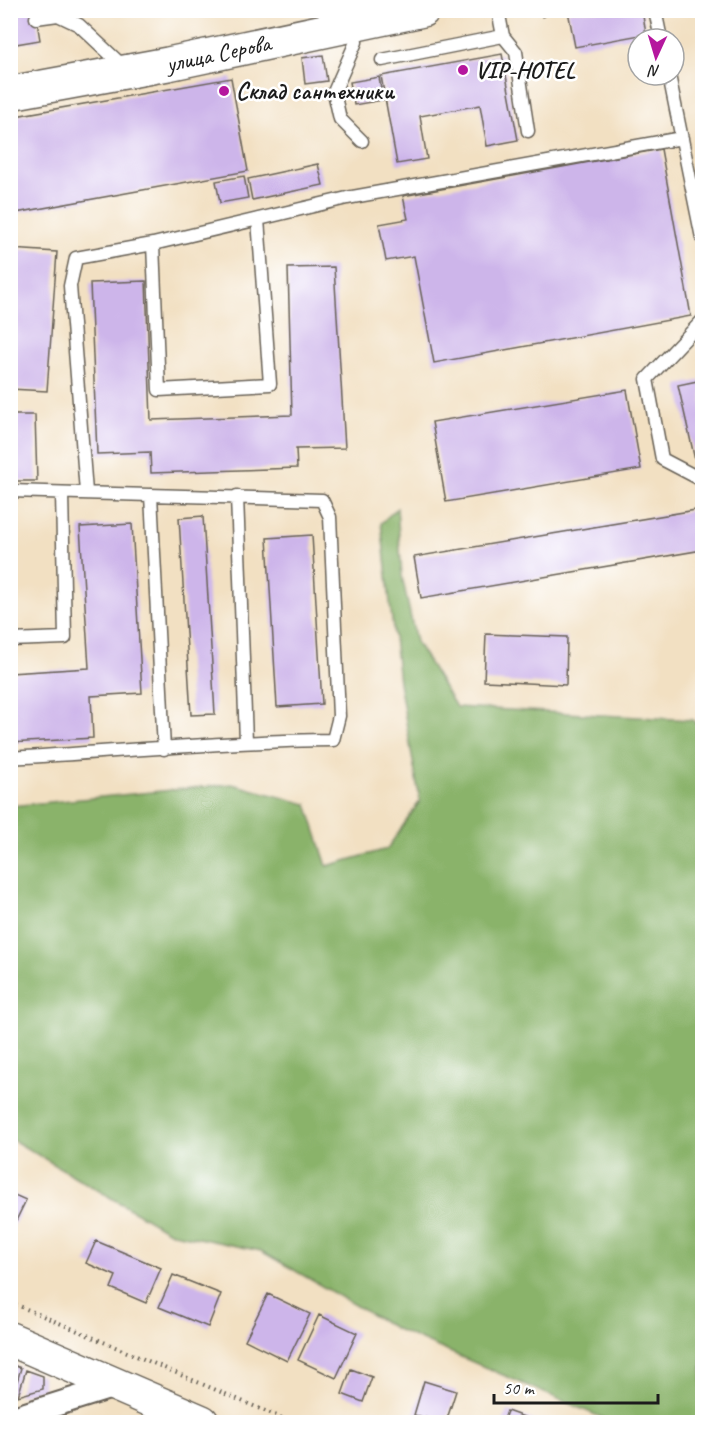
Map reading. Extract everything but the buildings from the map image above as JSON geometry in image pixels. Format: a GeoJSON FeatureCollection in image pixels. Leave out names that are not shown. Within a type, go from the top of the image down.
{"type":"FeatureCollection","features":[{"type":"Feature","properties":{"kind":"main road","name":"улица Серова"},"geometry":{"type":"LineString","coordinates":[[10,93],[127,69],[168,64],[364,19],[423,10]]}},
{"type":"Feature","properties":{"kind":"main road"},"geometry":{"type":"LineString","coordinates":[[10,1339],[202,1422]]}},
{"type":"Feature","properties":{"kind":"street"},"geometry":{"type":"LineString","coordinates":[[10,1419],[118,1385]]}},
{"type":"Feature","properties":{"kind":"lane"},"geometry":{"type":"LineString","coordinates":[[498,10],[503,36],[516,52],[528,131]]}},
{"type":"Feature","properties":{"kind":"lane"},"geometry":{"type":"LineString","coordinates":[[655,10],[659,27]]}},
{"type":"Feature","properties":{"kind":"lane"},"geometry":{"type":"LineString","coordinates":[[36,18],[58,15],[79,25],[127,69]]}},
{"type":"Feature","properties":{"kind":"lane"},"geometry":{"type":"LineString","coordinates":[[362,141],[340,119],[334,92],[364,19]]}},
{"type":"Feature","properties":{"kind":"lane"},"geometry":{"type":"LineString","coordinates":[[382,60],[503,36]]}},
{"type":"Feature","properties":{"kind":"lane"},"geometry":{"type":"LineString","coordinates":[[671,87],[702,238]]}},
{"type":"Feature","properties":{"kind":"lane"},"geometry":{"type":"LineString","coordinates":[[86,492],[70,286],[76,258],[153,244],[347,198],[682,138]]}},
{"type":"Feature","properties":{"kind":"lane"},"geometry":{"type":"LineString","coordinates":[[153,244],[159,390],[270,384],[258,219]]}},
{"type":"Feature","properties":{"kind":"lane"},"geometry":{"type":"LineString","coordinates":[[702,321],[647,379],[662,459],[702,480]]}},
{"type":"Feature","properties":{"kind":"lane"},"geometry":{"type":"LineString","coordinates":[[10,491],[322,500],[330,517],[339,716],[333,740],[246,741],[164,749],[10,758]]}},
{"type":"Feature","properties":{"kind":"lane"},"geometry":{"type":"LineString","coordinates":[[10,640],[65,638],[62,492]]}},
{"type":"Feature","properties":{"kind":"lane"},"geometry":{"type":"LineString","coordinates":[[151,495],[164,749]]}},
{"type":"Feature","properties":{"kind":"lane"},"geometry":{"type":"LineString","coordinates":[[237,496],[246,741]]}},
{"type":"Feature","properties":{"kind":"path"},"geometry":{"type":"LineString","coordinates":[[542,10],[544,20]]}},
{"type":"Feature","properties":{"kind":"path"},"geometry":{"type":"LineString","coordinates":[[10,1302],[291,1422]]}},
{"type":"Feature","properties":{"kind":"green space"},"geometry":{"type":"Polygon","coordinates":[[[397,508],[402,576],[416,642],[456,707],[693,720],[702,732],[702,1422],[612,1422],[396,1329],[261,1251],[169,1232],[11,1139],[11,806],[232,784],[307,804],[327,866],[387,849],[420,801],[399,682],[381,523],[397,508]]]}},
{"type":"Feature","properties":{"kind":"place","name":"VIP-HOTEL"},"geometry":{"type":"Point","coordinates":[463,70]}},
{"type":"Feature","properties":{"kind":"place","name":"Склад сантехники"},"geometry":{"type":"Point","coordinates":[224,91]}}]}
